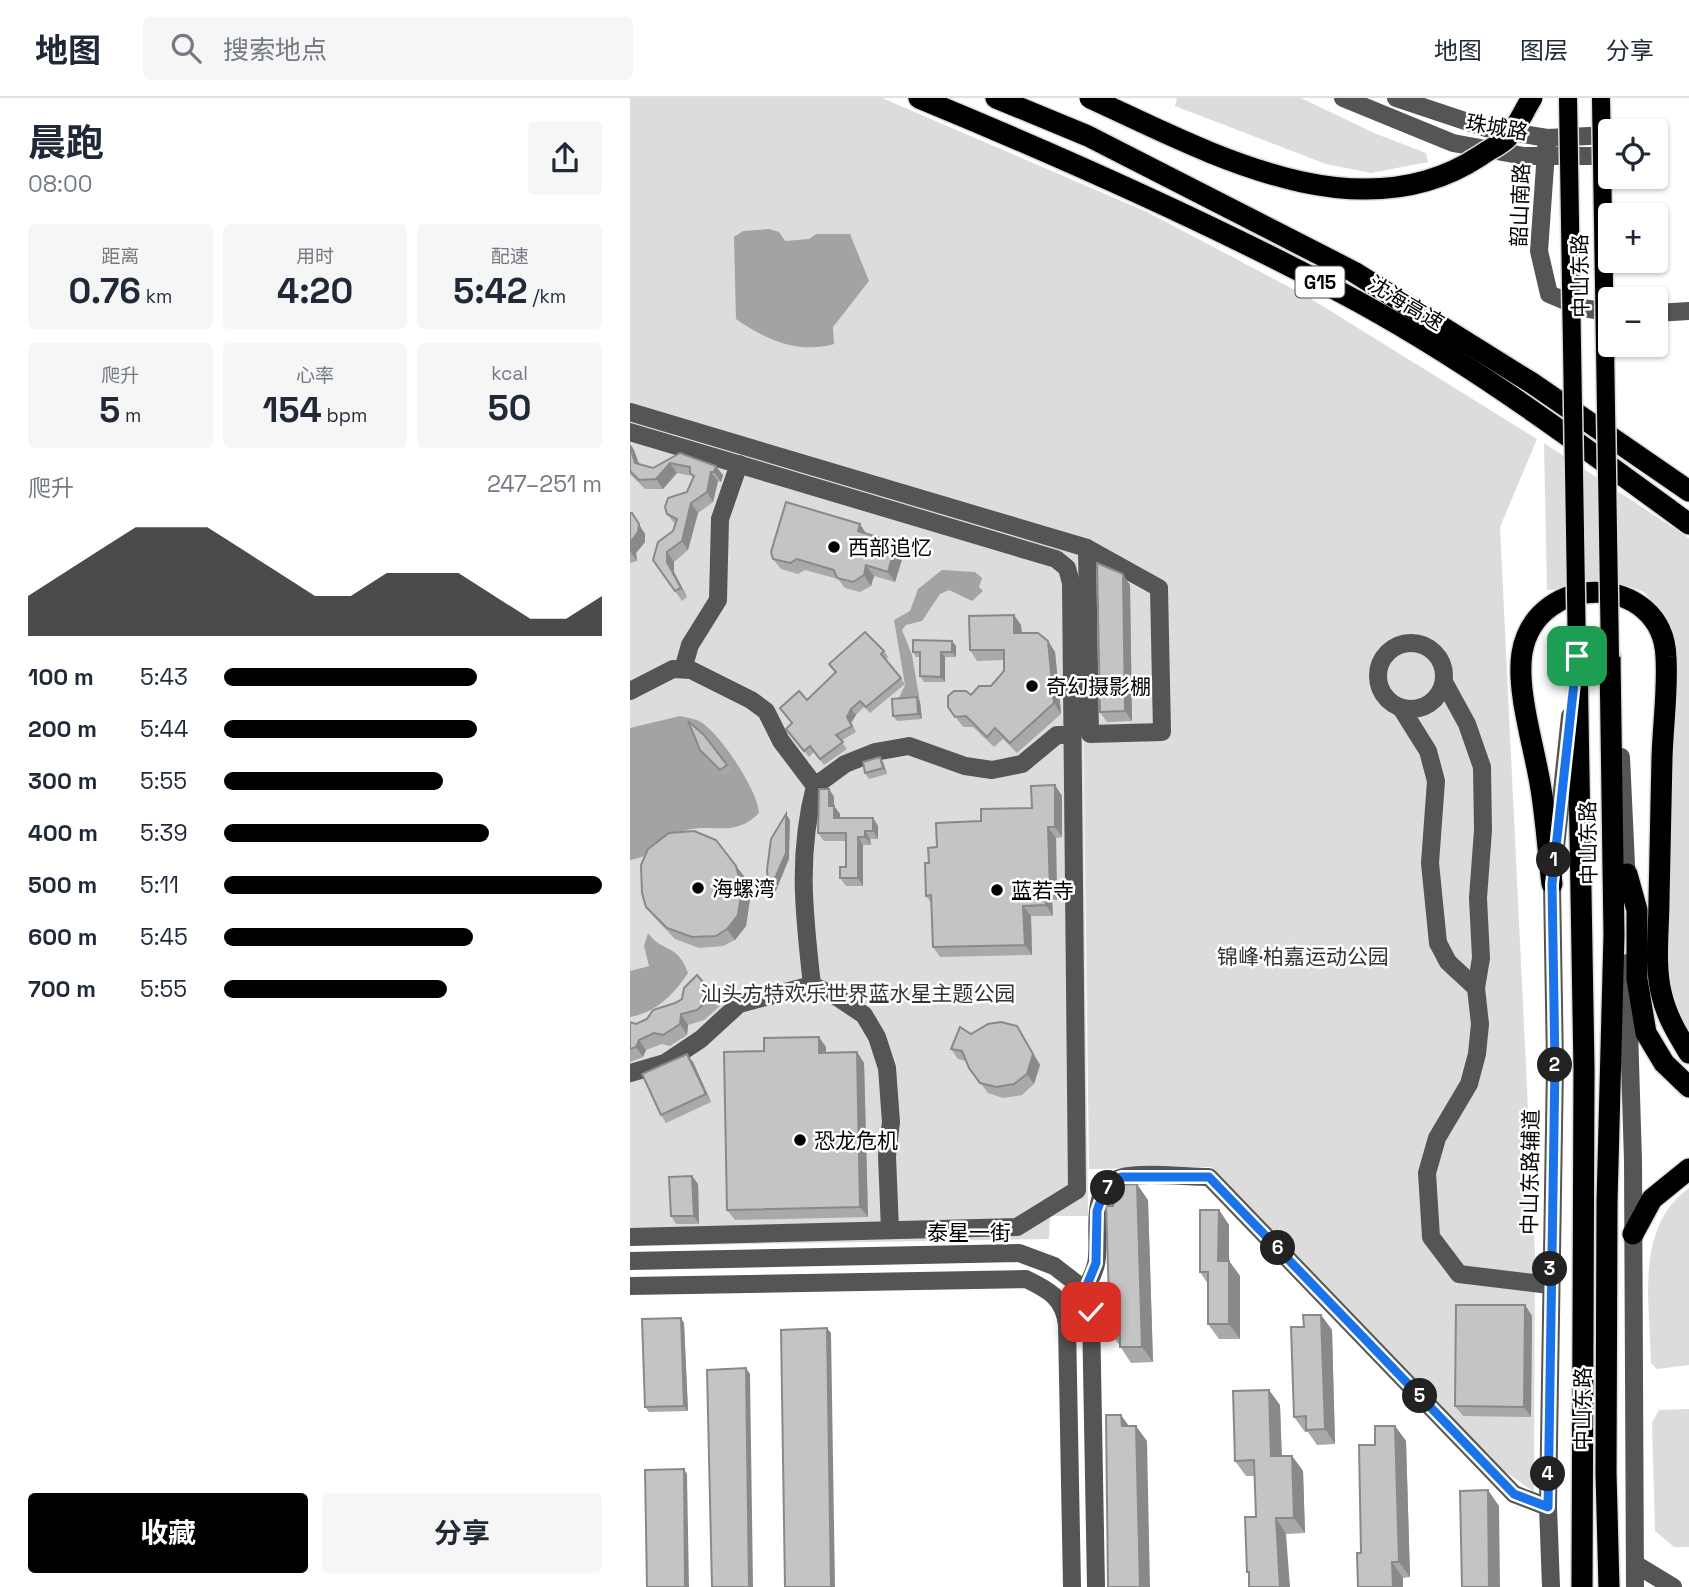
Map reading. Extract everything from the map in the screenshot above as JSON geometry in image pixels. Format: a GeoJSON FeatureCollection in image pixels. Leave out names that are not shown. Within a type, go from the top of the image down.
{"type":"FeatureCollection","features":[{"type":"Feature","properties":{"kind":"highway","name":"沈海高速"},"geometry":{"type":"LineString","coordinates":[[919,98],[1068,159],[1343,293],[1521,402],[1689,524]]}},
{"type":"Feature","properties":{"kind":"highway","name":"沈海高速"},"geometry":{"type":"LineString","coordinates":[[996,98],[1088,136],[1354,272],[1532,383],[1689,491]]}},
{"type":"Feature","properties":{"kind":"highway"},"geometry":{"type":"LineString","coordinates":[[1089,98],[1224,159],[1314,186],[1394,188],[1455,173],[1507,138],[1532,98]]}},
{"type":"Feature","properties":{"kind":"highway"},"geometry":{"type":"LineString","coordinates":[[1552,884],[1542,790],[1522,677],[1522,653],[1530,630],[1543,610],[1564,598],[1583,592],[1619,594],[1635,603],[1656,623],[1666,649],[1668,687],[1662,754],[1659,926],[1661,994],[1674,1029],[1689,1053]]}},
{"type":"Feature","properties":{"kind":"highway","name":"中山东路"},"geometry":{"type":"LineString","coordinates":[[1577,656],[1584,1069],[1582,1587]]}},
{"type":"Feature","properties":{"kind":"highway","name":"中山东路"},"geometry":{"type":"LineString","coordinates":[[1609,1587],[1606,1473],[1607,1216],[1614,935],[1610,657]]}},
{"type":"Feature","properties":{"kind":"highway"},"geometry":{"type":"LineString","coordinates":[[1627,874],[1637,910],[1637,979],[1646,1032],[1664,1063],[1689,1087]]}},
{"type":"Feature","properties":{"kind":"highway"},"geometry":{"type":"LineString","coordinates":[[1633,1234],[1652,1199],[1689,1169]]}},
{"type":"Feature","properties":{"kind":"main road","name":"中山东路"},"geometry":{"type":"LineString","coordinates":[[1568,98],[1577,656]]}},
{"type":"Feature","properties":{"kind":"main road","name":"中山东路"},"geometry":{"type":"LineString","coordinates":[[1601,98],[1610,657]]}},
{"type":"Feature","properties":{"kind":"street","name":"珠城路"},"geometry":{"type":"LineString","coordinates":[[1343,98],[1453,143],[1524,156],[1598,156]]}},
{"type":"Feature","properties":{"kind":"street","name":"珠城路"},"geometry":{"type":"LineString","coordinates":[[1400,99],[1486,128],[1547,138],[1598,136]]}},
{"type":"Feature","properties":{"kind":"street","name":"韶山南路"},"geometry":{"type":"LineString","coordinates":[[1547,138],[1539,251],[1549,294],[1582,307],[1598,310]]}},
{"type":"Feature","properties":{"kind":"street"},"geometry":{"type":"LineString","coordinates":[[1668,313],[1689,312]]}},
{"type":"Feature","properties":{"kind":"street"},"geometry":{"type":"LineString","coordinates":[[630,412],[1087,548],[1159,589],[1162,732],[1090,734],[1087,548]]}},
{"type":"Feature","properties":{"kind":"street"},"geometry":{"type":"LineString","coordinates":[[630,432],[1056,559],[1068,568],[1071,583],[1077,1189],[1017,1227],[630,1237]]}},
{"type":"Feature","properties":{"kind":"street"},"geometry":{"type":"LineString","coordinates":[[682,669],[690,645],[718,600],[720,519],[739,464]]}},
{"type":"Feature","properties":{"kind":"street"},"geometry":{"type":"LineString","coordinates":[[1444,682],[1433,701],[1424,707],[1401,708],[1391,703],[1379,684],[1380,663],[1394,647],[1415,642],[1434,651],[1441,660],[1444,682],[1467,724],[1482,767],[1483,830],[1478,898],[1481,958],[1476,988],[1480,1024],[1469,1084],[1437,1138],[1427,1173],[1431,1237],[1459,1274],[1550,1284]]}},
{"type":"Feature","properties":{"kind":"street","name":"中山东路辅道"},"geometry":{"type":"LineString","coordinates":[[1551,1587],[1548,1507],[1555,1065],[1552,884],[1577,656]]}},
{"type":"Feature","properties":{"kind":"street"},"geometry":{"type":"LineString","coordinates":[[630,691],[673,669],[682,669],[691,670],[751,699],[766,711],[781,741],[815,786]]}},
{"type":"Feature","properties":{"kind":"street"},"geometry":{"type":"LineString","coordinates":[[1610,702],[1620,738],[1627,874],[1635,1587]]}},
{"type":"Feature","properties":{"kind":"street"},"geometry":{"type":"LineString","coordinates":[[1401,708],[1429,751],[1436,781],[1430,863],[1438,943],[1448,962],[1476,988]]}},
{"type":"Feature","properties":{"kind":"street"},"geometry":{"type":"LineString","coordinates":[[812,985],[802,905],[802,858],[815,786],[845,764],[875,752],[909,746],[965,766],[992,770],[1022,764],[1056,735],[1072,735]]}},
{"type":"Feature","properties":{"kind":"street"},"geometry":{"type":"LineString","coordinates":[[630,1073],[665,1063],[701,1039],[738,1004],[812,985],[837,997],[863,1014],[877,1037],[887,1068],[891,1122],[887,1156],[890,1230]]}},
{"type":"Feature","properties":{"kind":"street"},"geometry":{"type":"LineString","coordinates":[[1065,1309],[1085,1290],[1096,1263],[1097,1211],[1104,1191],[1121,1177],[1209,1177],[1514,1494],[1548,1507]]}},
{"type":"Feature","properties":{"kind":"street","name":"泰星一街"},"geometry":{"type":"LineString","coordinates":[[630,1261],[1018,1253],[1054,1266],[1085,1290]]}},
{"type":"Feature","properties":{"kind":"street"},"geometry":{"type":"LineString","coordinates":[[630,1286],[1026,1279],[1052,1292],[1065,1309],[1072,1587]]}},
{"type":"Feature","properties":{"kind":"street"},"geometry":{"type":"LineString","coordinates":[[1085,1290],[1091,1312],[1096,1587]]}},
{"type":"Feature","properties":{"kind":"street"},"geometry":{"type":"LineString","coordinates":[[1635,1564],[1673,1587]]}},
{"type":"Feature","properties":{"kind":"green space"},"geometry":{"type":"Polygon","coordinates":[[[630,98],[882,98],[1147,212],[1308,297],[1537,439],[1500,527],[1535,1254],[1534,1492],[1500,1468],[1211,1167],[1089,1169],[1081,554],[1088,1216],[1050,1216],[1049,1239],[630,1246],[630,98]]]}},
{"type":"Feature","properties":{"kind":"green space"},"geometry":{"type":"Polygon","coordinates":[[[1177,98],[1301,98],[1374,133],[1426,153],[1428,162],[1371,173],[1326,164],[1175,106],[1177,98]]]}},
{"type":"Feature","properties":{"kind":"green space"},"geometry":{"type":"Polygon","coordinates":[[[1544,443],[1689,538],[1689,1039],[1671,1002],[1666,957],[1677,689],[1675,643],[1659,609],[1644,592],[1628,586],[1547,590],[1544,443]]]}},
{"type":"Feature","properties":{"kind":"green space"},"geometry":{"type":"Polygon","coordinates":[[[1689,1188],[1689,1365],[1657,1369],[1651,1363],[1648,1292],[1653,1245],[1660,1224],[1672,1205],[1689,1188]]]}},
{"type":"Feature","properties":{"kind":"green space"},"geometry":{"type":"Polygon","coordinates":[[[1689,1409],[1689,1547],[1674,1547],[1655,1531],[1652,1423],[1659,1410],[1689,1409]]]}},
{"type":"Feature","properties":{"kind":"shaded area"},"geometry":{"type":"Polygon","coordinates":[[[769,229],[779,232],[785,241],[809,239],[816,234],[850,234],[869,281],[833,327],[834,344],[808,347],[783,343],[736,319],[734,237],[743,231],[769,229]]]}},
{"type":"Feature","properties":{"kind":"shaded area"},"geometry":{"type":"Polygon","coordinates":[[[942,570],[975,572],[982,578],[979,587],[983,591],[972,601],[949,590],[940,594],[922,621],[906,625],[902,630],[912,655],[920,702],[896,704],[905,685],[894,620],[910,611],[918,589],[942,570]]]}},
{"type":"Feature","properties":{"kind":"shaded area"},"geometry":{"type":"Polygon","coordinates":[[[680,716],[702,723],[721,742],[753,792],[759,813],[750,821],[733,828],[687,830],[646,855],[630,860],[630,728],[680,716]]]}},
{"type":"Feature","properties":{"kind":"shaded area"},"geometry":{"type":"Polygon","coordinates":[[[648,933],[680,957],[688,973],[664,1001],[640,1015],[630,1017],[630,971],[649,966],[644,946],[648,933]]]}},
{"type":"Feature","properties":{"kind":"building"},"geometry":{"type":"Polygon","coordinates":[[[630,447],[635,463],[653,468],[680,453],[716,466],[714,472],[711,472],[707,492],[691,503],[682,541],[667,552],[667,562],[681,588],[675,591],[653,560],[658,542],[673,531],[677,519],[667,514],[665,507],[668,498],[687,492],[694,476],[690,473],[690,467],[670,463],[656,479],[639,480],[630,471],[630,447]]]}},
{"type":"Feature","properties":{"kind":"building","name":"西部追忆"},"geometry":{"type":"Polygon","coordinates":[[[786,502],[860,524],[858,531],[896,543],[888,572],[866,565],[864,575],[853,582],[837,578],[834,570],[797,559],[790,563],[773,559],[771,552],[786,502]]]}},
{"type":"Feature","properties":{"kind":"building"},"geometry":{"type":"Polygon","coordinates":[[[630,513],[639,524],[638,532],[630,543],[630,513]]]}},
{"type":"Feature","properties":{"kind":"building"},"geometry":{"type":"Polygon","coordinates":[[[1097,563],[1123,574],[1125,711],[1100,712],[1097,563]]]}},
{"type":"Feature","properties":{"kind":"building","name":"奇幻摄影棚"},"geometry":{"type":"Polygon","coordinates":[[[1014,615],[1014,633],[1038,633],[1048,641],[1054,703],[1010,743],[995,728],[987,737],[966,716],[955,717],[948,707],[948,696],[954,691],[966,691],[971,695],[979,686],[991,686],[1004,671],[1004,650],[970,650],[969,616],[1014,615]]]}},
{"type":"Feature","properties":{"kind":"building"},"geometry":{"type":"Polygon","coordinates":[[[865,632],[884,651],[881,654],[901,678],[866,707],[860,701],[851,709],[847,717],[852,726],[836,735],[843,742],[820,759],[810,746],[804,751],[786,729],[792,723],[780,708],[799,691],[807,700],[836,672],[829,664],[865,632]]]}},
{"type":"Feature","properties":{"kind":"building"},"geometry":{"type":"Polygon","coordinates":[[[913,640],[952,641],[952,652],[941,652],[941,677],[920,676],[920,652],[913,652],[913,640]]]}},
{"type":"Feature","properties":{"kind":"building"},"geometry":{"type":"Polygon","coordinates":[[[917,697],[918,714],[893,716],[892,699],[917,697]]]}},
{"type":"Feature","properties":{"kind":"building"},"geometry":{"type":"Polygon","coordinates":[[[688,721],[704,735],[727,765],[720,770],[700,750],[688,721]]]}},
{"type":"Feature","properties":{"kind":"building"},"geometry":{"type":"Polygon","coordinates":[[[880,757],[883,768],[865,773],[863,762],[880,757]]]}},
{"type":"Feature","properties":{"kind":"building","name":"蓝若寺"},"geometry":{"type":"Polygon","coordinates":[[[1055,785],[1055,827],[1048,827],[1050,889],[1045,890],[1046,905],[1023,906],[1025,945],[933,947],[931,895],[926,896],[925,863],[929,863],[928,848],[937,847],[936,823],[981,821],[981,809],[1032,808],[1031,786],[1055,785]]]}},
{"type":"Feature","properties":{"kind":"building"},"geometry":{"type":"Polygon","coordinates":[[[819,789],[829,789],[829,806],[834,806],[834,818],[873,818],[873,831],[865,831],[865,837],[858,837],[858,878],[840,878],[840,867],[846,867],[846,833],[818,833],[819,789]]]}},
{"type":"Feature","properties":{"kind":"building"},"geometry":{"type":"Polygon","coordinates":[[[786,814],[786,853],[769,892],[767,870],[771,839],[786,814]]]}},
{"type":"Feature","properties":{"kind":"building","name":"海螺湾"},"geometry":{"type":"Polygon","coordinates":[[[694,831],[716,840],[736,866],[742,888],[738,915],[727,929],[716,936],[692,937],[667,928],[646,907],[642,893],[641,865],[648,849],[669,833],[694,831]]]}},
{"type":"Feature","properties":{"kind":"building"},"geometry":{"type":"Polygon","coordinates":[[[697,975],[714,995],[697,1010],[681,1014],[680,1024],[663,1035],[654,1033],[639,1040],[636,1047],[630,1049],[630,1022],[636,1024],[647,1019],[653,1010],[682,999],[684,988],[697,975]]]}},
{"type":"Feature","properties":{"kind":"building"},"geometry":{"type":"Polygon","coordinates":[[[1001,1022],[1017,1026],[1033,1054],[1027,1074],[1014,1084],[996,1087],[980,1083],[969,1068],[962,1051],[951,1049],[960,1027],[971,1034],[988,1024],[1001,1022]]]}},
{"type":"Feature","properties":{"kind":"building","name":"恐龙危机"},"geometry":{"type":"Polygon","coordinates":[[[819,1037],[819,1053],[857,1052],[860,1207],[727,1210],[724,1052],[764,1051],[764,1038],[819,1037]]]}},
{"type":"Feature","properties":{"kind":"building"},"geometry":{"type":"Polygon","coordinates":[[[687,1054],[706,1094],[661,1115],[642,1074],[687,1054]]]}},
{"type":"Feature","properties":{"kind":"building"},"geometry":{"type":"Polygon","coordinates":[[[692,1176],[694,1216],[671,1216],[669,1177],[692,1176]]]}},
{"type":"Feature","properties":{"kind":"building"},"geometry":{"type":"Polygon","coordinates":[[[1137,1184],[1142,1347],[1120,1347],[1120,1331],[1110,1331],[1106,1206],[1113,1206],[1112,1185],[1137,1184]]]}},
{"type":"Feature","properties":{"kind":"building"},"geometry":{"type":"Polygon","coordinates":[[[1200,1210],[1219,1210],[1218,1261],[1229,1261],[1229,1324],[1208,1324],[1208,1272],[1200,1272],[1200,1210]]]}},
{"type":"Feature","properties":{"kind":"building"},"geometry":{"type":"Polygon","coordinates":[[[1456,1305],[1525,1305],[1524,1407],[1455,1406],[1456,1305]]]}},
{"type":"Feature","properties":{"kind":"building"},"geometry":{"type":"Polygon","coordinates":[[[1303,1315],[1321,1315],[1325,1429],[1306,1430],[1306,1416],[1294,1417],[1291,1327],[1304,1327],[1303,1315]]]}},
{"type":"Feature","properties":{"kind":"building"},"geometry":{"type":"Polygon","coordinates":[[[681,1318],[684,1406],[645,1407],[642,1319],[681,1318]]]}},
{"type":"Feature","properties":{"kind":"building"},"geometry":{"type":"Polygon","coordinates":[[[827,1328],[831,1587],[785,1587],[781,1330],[827,1328]]]}},
{"type":"Feature","properties":{"kind":"building"},"geometry":{"type":"Polygon","coordinates":[[[746,1368],[749,1587],[712,1587],[707,1370],[746,1368]]]}},
{"type":"Feature","properties":{"kind":"building"},"geometry":{"type":"Polygon","coordinates":[[[1269,1390],[1271,1456],[1292,1456],[1294,1518],[1276,1518],[1280,1587],[1249,1587],[1245,1517],[1256,1517],[1254,1460],[1235,1461],[1233,1391],[1269,1390]]]}},
{"type":"Feature","properties":{"kind":"building"},"geometry":{"type":"Polygon","coordinates":[[[1106,1415],[1121,1415],[1122,1426],[1136,1426],[1140,1587],[1108,1587],[1106,1415]]]}},
{"type":"Feature","properties":{"kind":"building"},"geometry":{"type":"Polygon","coordinates":[[[1375,1426],[1395,1426],[1399,1562],[1392,1562],[1393,1587],[1358,1587],[1357,1553],[1361,1553],[1359,1445],[1375,1445],[1375,1426]]]}},
{"type":"Feature","properties":{"kind":"building"},"geometry":{"type":"Polygon","coordinates":[[[684,1469],[685,1587],[647,1587],[645,1470],[684,1469]]]}},
{"type":"Feature","properties":{"kind":"building"},"geometry":{"type":"Polygon","coordinates":[[[1488,1490],[1489,1587],[1462,1587],[1460,1491],[1488,1490]]]}},
{"type":"Feature","properties":{"kind":"place","name":"西部追忆"},"geometry":{"type":"Point","coordinates":[834,547]}},
{"type":"Feature","properties":{"kind":"place","name":"奇幻摄影棚"},"geometry":{"type":"Point","coordinates":[1032,686]}},
{"type":"Feature","properties":{"kind":"place","name":"海螺湾"},"geometry":{"type":"Point","coordinates":[698,888]}},
{"type":"Feature","properties":{"kind":"place","name":"蓝若寺"},"geometry":{"type":"Point","coordinates":[997,890]}},
{"type":"Feature","properties":{"kind":"place","name":"恐龙危机"},"geometry":{"type":"Point","coordinates":[800,1140]}},
{"type":"Feature","properties":{"kind":"route"},"geometry":{"type":"LineString","coordinates":[[1091,1312],[1085,1290],[1096,1263],[1097,1211],[1104,1191],[1121,1177],[1209,1177],[1514,1494],[1548,1507],[1555,1065],[1552,884],[1577,656]]}},
{"type":"Feature","properties":{"kind":"park label","name":"锦峰·柏嘉运动公园"},"geometry":{"type":"Point","coordinates":[1303,956]}},
{"type":"Feature","properties":{"kind":"park label","name":"汕头方特欢乐世界蓝水星主题公园"},"geometry":{"type":"Point","coordinates":[858,993]}}]}
